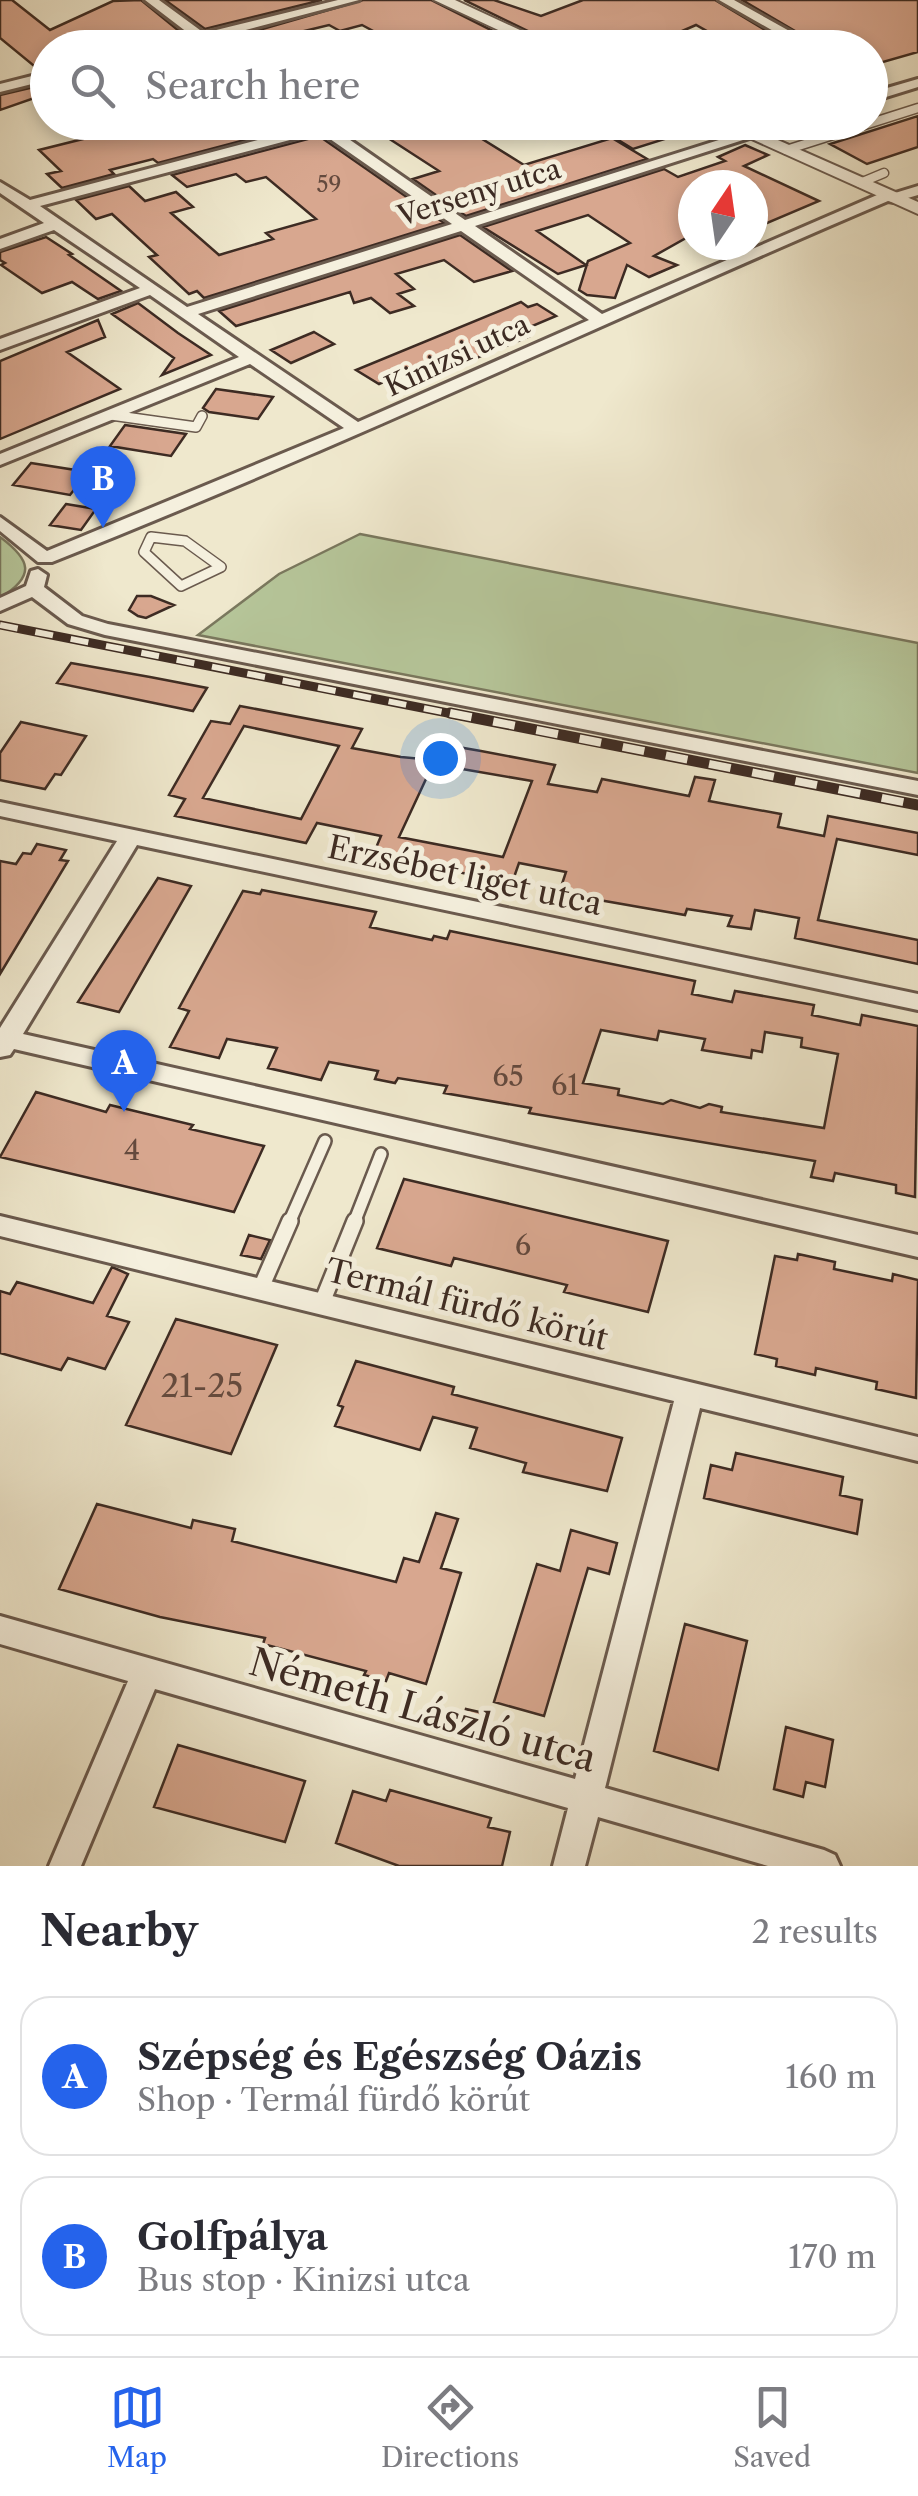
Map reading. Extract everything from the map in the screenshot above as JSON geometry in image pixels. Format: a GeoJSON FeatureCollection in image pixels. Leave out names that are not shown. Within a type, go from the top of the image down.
{"type":"FeatureCollection","features":[{"type":"Feature","properties":{"kind":"street"},"geometry":{"type":"LineString","coordinates":[[152,0],[193,30]]}},
{"type":"Feature","properties":{"kind":"street"},"geometry":{"type":"LineString","coordinates":[[231,30],[353,0]]}},
{"type":"Feature","properties":{"kind":"street"},"geometry":{"type":"LineString","coordinates":[[442,0],[510,30]]}},
{"type":"Feature","properties":{"kind":"street"},"geometry":{"type":"LineString","coordinates":[[725,0],[781,30]]}},
{"type":"Feature","properties":{"kind":"street"},"geometry":{"type":"LineString","coordinates":[[0,88],[30,80]]}},
{"type":"Feature","properties":{"kind":"street"},"geometry":{"type":"LineString","coordinates":[[888,92],[918,83]]}},
{"type":"Feature","properties":{"kind":"street"},"geometry":{"type":"LineString","coordinates":[[888,87],[894,90]]}},
{"type":"Feature","properties":{"kind":"street"},"geometry":{"type":"LineString","coordinates":[[28,205],[266,140]]}},
{"type":"Feature","properties":{"kind":"street"},"geometry":{"type":"LineString","coordinates":[[347,140],[600,320]]}},
{"type":"Feature","properties":{"kind":"street","name":"Verseny utca"},"geometry":{"type":"LineString","coordinates":[[183,312],[735,140]]}},
{"type":"Feature","properties":{"kind":"street"},"geometry":{"type":"LineString","coordinates":[[763,140],[904,199]]}},
{"type":"Feature","properties":{"kind":"street"},"geometry":{"type":"LineString","coordinates":[[0,186],[358,430]]}},
{"type":"Feature","properties":{"kind":"street","name":"Kinizsi utca"},"geometry":{"type":"LineString","coordinates":[[44,558],[358,430],[600,320],[904,199]]}},
{"type":"Feature","properties":{"kind":"street"},"geometry":{"type":"LineString","coordinates":[[0,244],[56,224]]}},
{"type":"Feature","properties":{"kind":"street"},"geometry":{"type":"LineString","coordinates":[[0,345],[150,290]]}},
{"type":"Feature","properties":{"kind":"street"},"geometry":{"type":"LineString","coordinates":[[0,460],[250,358]]}},
{"type":"Feature","properties":{"kind":"street"},"geometry":{"type":"LineString","coordinates":[[0,522],[44,558],[34,589],[0,605]]}},
{"type":"Feature","properties":{"kind":"street"},"geometry":{"type":"LineString","coordinates":[[34,589],[75,620],[105,629],[918,788]]}},
{"type":"Feature","properties":{"kind":"street","name":"Erzsébet liget utca"},"geometry":{"type":"LineString","coordinates":[[0,810],[918,1002]]}},
{"type":"Feature","properties":{"kind":"street"},"geometry":{"type":"LineString","coordinates":[[130,838],[3,1043],[918,1246]]}},
{"type":"Feature","properties":{"kind":"street","name":"Termál fürdő körút"},"geometry":{"type":"LineString","coordinates":[[0,1226],[918,1449]]}},
{"type":"Feature","properties":{"kind":"street"},"geometry":{"type":"LineString","coordinates":[[570,1866],[688,1395]]}},
{"type":"Feature","properties":{"kind":"street","name":"Németh László utca"},"geometry":{"type":"LineString","coordinates":[[0,1630],[824,1866]]}},
{"type":"Feature","properties":{"kind":"street"},"geometry":{"type":"LineString","coordinates":[[65,1866],[146,1674]]}},
{"type":"Feature","properties":{"kind":"lane"},"geometry":{"type":"LineString","coordinates":[[888,118],[918,108]]}},
{"type":"Feature","properties":{"kind":"lane"},"geometry":{"type":"LineString","coordinates":[[786,150],[817,140]]}},
{"type":"Feature","properties":{"kind":"lane"},"geometry":{"type":"LineString","coordinates":[[860,183],[884,173]]}},
{"type":"Feature","properties":{"kind":"lane"},"geometry":{"type":"LineString","coordinates":[[111,415],[196,427],[202,416]]}},
{"type":"Feature","properties":{"kind":"lane"},"geometry":{"type":"LineString","coordinates":[[136,523],[152,536],[185,540],[221,568],[181,586],[144,552],[152,536]]}},
{"type":"Feature","properties":{"kind":"lane"},"geometry":{"type":"LineString","coordinates":[[260,1290],[325,1141]]}},
{"type":"Feature","properties":{"kind":"lane"},"geometry":{"type":"LineString","coordinates":[[321,1304],[381,1154]]}},
{"type":"Feature","properties":{"kind":"green space"},"geometry":{"type":"Polygon","coordinates":[[[360,534],[918,643],[918,773],[198,635],[279,574],[360,534]]]}},
{"type":"Feature","properties":{"kind":"green space"},"geometry":{"type":"Polygon","coordinates":[[[0,537],[18,553],[25,568],[20,582],[0,598],[0,537]]]}},
{"type":"Feature","properties":{"kind":"building"},"geometry":{"type":"Polygon","coordinates":[[[0,0],[12,0],[50,30],[30,30],[30,63],[0,38],[0,0]]]}},
{"type":"Feature","properties":{"kind":"building"},"geometry":{"type":"Polygon","coordinates":[[[141,0],[178,30],[50,30],[113,1],[141,0]]]}},
{"type":"Feature","properties":{"kind":"building"},"geometry":{"type":"Polygon","coordinates":[[[165,0],[322,0],[205,29],[165,0]]]}},
{"type":"Feature","properties":{"kind":"building"},"geometry":{"type":"Polygon","coordinates":[[[363,0],[431,0],[491,30],[371,30],[362,25],[338,30],[329,25],[308,30],[259,30],[363,0]]]}},
{"type":"Feature","properties":{"kind":"building"},"geometry":{"type":"Polygon","coordinates":[[[464,0],[494,0],[541,16],[583,0],[715,0],[765,30],[705,30],[696,25],[684,30],[526,30],[464,0]]]}},
{"type":"Feature","properties":{"kind":"building"},"geometry":{"type":"Polygon","coordinates":[[[742,0],[918,0],[918,52],[888,61],[888,30],[793,30],[742,0]]]}},
{"type":"Feature","properties":{"kind":"building"},"geometry":{"type":"Polygon","coordinates":[[[30,88],[30,100],[0,110],[0,95],[30,88]]]}},
{"type":"Feature","properties":{"kind":"building"},"geometry":{"type":"Polygon","coordinates":[[[918,116],[918,147],[867,164],[830,144],[843,140],[888,140],[888,126],[918,116]]]}},
{"type":"Feature","properties":{"kind":"building"},"geometry":{"type":"Polygon","coordinates":[[[79,140],[245,140],[158,163],[153,159],[110,170],[114,174],[62,188],[47,174],[61,171],[39,150],[79,140]]]}},
{"type":"Feature","properties":{"kind":"building"},"geometry":{"type":"Polygon","coordinates":[[[304,140],[325,140],[444,223],[204,298],[197,291],[189,294],[149,257],[157,255],[112,214],[96,219],[76,200],[129,186],[145,201],[176,192],[193,207],[171,213],[219,255],[273,239],[266,233],[316,219],[266,177],[246,182],[236,174],[187,187],[172,175],[304,140]]]}},
{"type":"Feature","properties":{"kind":"building"},"geometry":{"type":"Polygon","coordinates":[[[391,140],[484,140],[524,165],[615,140],[647,159],[466,216],[413,179],[439,171],[391,140]]]}},
{"type":"Feature","properties":{"kind":"building"},"geometry":{"type":"Polygon","coordinates":[[[618,140],[662,140],[633,149],[618,140]]]}},
{"type":"Feature","properties":{"kind":"building"},"geometry":{"type":"Polygon","coordinates":[[[745,145],[768,155],[744,166],[753,170],[699,170],[725,161],[718,157],[745,145]]]}},
{"type":"Feature","properties":{"kind":"building"},"geometry":{"type":"Polygon","coordinates":[[[664,169],[678,177],[678,242],[654,256],[677,265],[649,277],[627,265],[615,298],[587,295],[579,290],[588,261],[630,243],[588,215],[537,231],[586,265],[558,274],[483,227],[664,169]]]}},
{"type":"Feature","properties":{"kind":"building"},"geometry":{"type":"Polygon","coordinates":[[[768,177],[819,201],[768,223],[768,177]]]}},
{"type":"Feature","properties":{"kind":"building"},"geometry":{"type":"Polygon","coordinates":[[[460,235],[512,271],[474,282],[444,260],[396,274],[414,289],[398,294],[414,306],[390,313],[371,298],[354,303],[350,292],[236,326],[219,311],[460,235]]]}},
{"type":"Feature","properties":{"kind":"building"},"geometry":{"type":"Polygon","coordinates":[[[46,237],[121,291],[98,299],[72,282],[42,293],[1,265],[5,263],[0,260],[0,252],[46,237]]]}},
{"type":"Feature","properties":{"kind":"building"},"geometry":{"type":"Polygon","coordinates":[[[521,302],[528,307],[537,304],[556,316],[518,332],[528,337],[449,369],[434,359],[379,384],[356,370],[521,302]]]}},
{"type":"Feature","properties":{"kind":"building"},"geometry":{"type":"Polygon","coordinates":[[[138,303],[211,355],[162,375],[174,358],[112,314],[138,303]]]}},
{"type":"Feature","properties":{"kind":"building"},"geometry":{"type":"Polygon","coordinates":[[[98,320],[105,337],[67,352],[120,389],[0,439],[0,361],[98,320]]]}},
{"type":"Feature","properties":{"kind":"building"},"geometry":{"type":"Polygon","coordinates":[[[314,332],[334,344],[291,363],[271,350],[314,332]]]}},
{"type":"Feature","properties":{"kind":"building"},"geometry":{"type":"Polygon","coordinates":[[[216,389],[273,397],[258,419],[209,412],[203,408],[216,389]]]}},
{"type":"Feature","properties":{"kind":"building"},"geometry":{"type":"Polygon","coordinates":[[[125,425],[186,434],[171,456],[110,446],[125,425]]]}},
{"type":"Feature","properties":{"kind":"building"},"geometry":{"type":"Polygon","coordinates":[[[31,463],[88,472],[70,495],[13,485],[31,463]]]}},
{"type":"Feature","properties":{"kind":"building"},"geometry":{"type":"Polygon","coordinates":[[[66,504],[96,509],[81,530],[50,525],[66,504]]]}},
{"type":"Feature","properties":{"kind":"building"},"geometry":{"type":"Polygon","coordinates":[[[137,596],[151,596],[174,605],[146,618],[129,610],[137,596]]]}},
{"type":"Feature","properties":{"kind":"building"},"geometry":{"type":"Polygon","coordinates":[[[71,663],[207,688],[193,711],[57,683],[71,663]]]}},
{"type":"Feature","properties":{"kind":"building"},"geometry":{"type":"Polygon","coordinates":[[[240,706],[362,729],[352,748],[422,759],[429,742],[555,765],[548,784],[597,792],[602,779],[689,796],[695,777],[715,780],[709,801],[781,814],[778,827],[824,836],[828,816],[918,833],[918,855],[837,839],[818,920],[918,940],[918,964],[795,938],[799,918],[755,910],[751,929],[728,926],[732,916],[687,909],[685,915],[559,893],[566,872],[519,863],[512,883],[373,855],[381,836],[317,823],[306,843],[175,816],[185,799],[169,795],[211,721],[230,724],[240,706]],[[244,726],[203,798],[301,819],[339,746],[244,726]],[[433,764],[399,837],[503,857],[532,781],[433,764]]]}},
{"type":"Feature","properties":{"kind":"building"},"geometry":{"type":"Polygon","coordinates":[[[21,722],[86,736],[61,775],[55,774],[45,789],[0,780],[0,753],[21,722]]]}},
{"type":"Feature","properties":{"kind":"building"},"geometry":{"type":"Polygon","coordinates":[[[37,844],[66,850],[60,860],[68,861],[0,974],[0,861],[16,864],[23,853],[31,854],[37,844]]]}},
{"type":"Feature","properties":{"kind":"building"},"geometry":{"type":"Polygon","coordinates":[[[158,878],[191,886],[119,1012],[78,1002],[158,878]]]}},
{"type":"Feature","properties":{"kind":"building"},"geometry":{"type":"Polygon","coordinates":[[[262,890],[376,912],[370,927],[432,940],[434,936],[447,939],[450,931],[695,981],[692,994],[732,1002],[735,991],[814,1005],[812,1015],[860,1025],[862,1015],[918,1026],[915,1197],[896,1193],[896,1185],[835,1173],[833,1181],[811,1177],[815,1161],[529,1113],[531,1108],[444,1093],[447,1086],[398,1078],[395,1083],[375,1079],[378,1071],[329,1062],[321,1080],[268,1068],[277,1048],[227,1039],[219,1058],[170,1047],[189,1011],[179,1008],[243,891],[260,894],[262,890]],[[601,1030],[583,1083],[619,1089],[618,1095],[663,1104],[671,1100],[700,1108],[709,1104],[722,1107],[721,1112],[824,1128],[838,1054],[801,1047],[802,1038],[765,1032],[762,1052],[752,1050],[751,1058],[702,1050],[705,1039],[659,1031],[657,1040],[601,1030]]]}},
{"type":"Feature","properties":{"kind":"building"},"geometry":{"type":"Polygon","coordinates":[[[36,1092],[106,1112],[110,1105],[264,1146],[234,1212],[0,1157],[36,1092]]]}},
{"type":"Feature","properties":{"kind":"building"},"geometry":{"type":"Polygon","coordinates":[[[404,1179],[668,1241],[648,1312],[564,1292],[567,1285],[454,1258],[451,1266],[377,1248],[404,1179]]]}},
{"type":"Feature","properties":{"kind":"building"},"geometry":{"type":"Polygon","coordinates":[[[249,1235],[270,1240],[261,1259],[241,1255],[249,1235]]]}},
{"type":"Feature","properties":{"kind":"building"},"geometry":{"type":"Polygon","coordinates":[[[798,1254],[835,1262],[834,1269],[892,1281],[893,1274],[918,1280],[916,1398],[876,1389],[877,1382],[816,1368],[815,1375],[776,1366],[777,1359],[755,1354],[775,1256],[797,1260],[798,1254]]]}},
{"type":"Feature","properties":{"kind":"building"},"geometry":{"type":"Polygon","coordinates":[[[112,1267],[128,1274],[107,1316],[129,1322],[105,1369],[68,1358],[61,1370],[0,1353],[0,1291],[10,1294],[17,1282],[93,1303],[112,1267]]]}},
{"type":"Feature","properties":{"kind":"building"},"geometry":{"type":"Polygon","coordinates":[[[176,1319],[277,1345],[231,1454],[126,1425],[176,1319]]]}},
{"type":"Feature","properties":{"kind":"building"},"geometry":{"type":"Polygon","coordinates":[[[356,1361],[454,1387],[452,1394],[622,1438],[607,1491],[523,1472],[526,1463],[470,1448],[477,1428],[433,1417],[420,1450],[335,1426],[343,1407],[338,1405],[356,1361]]]}},
{"type":"Feature","properties":{"kind":"building"},"geometry":{"type":"Polygon","coordinates":[[[736,1453],[843,1477],[840,1495],[862,1500],[857,1534],[704,1498],[711,1465],[732,1470],[736,1453]]]}},
{"type":"Feature","properties":{"kind":"building"},"geometry":{"type":"Polygon","coordinates":[[[97,1504],[191,1528],[193,1520],[235,1529],[232,1541],[396,1582],[404,1558],[419,1562],[436,1513],[458,1519],[441,1568],[461,1573],[426,1684],[389,1673],[386,1681],[364,1675],[366,1671],[263,1644],[265,1638],[160,1617],[59,1589],[97,1504]]]}},
{"type":"Feature","properties":{"kind":"building"},"geometry":{"type":"Polygon","coordinates":[[[571,1530],[617,1543],[609,1574],[588,1568],[544,1716],[494,1702],[537,1564],[560,1571],[571,1530]]]}},
{"type":"Feature","properties":{"kind":"building"},"geometry":{"type":"Polygon","coordinates":[[[685,1624],[747,1641],[718,1770],[654,1751],[685,1624]]]}},
{"type":"Feature","properties":{"kind":"building"},"geometry":{"type":"Polygon","coordinates":[[[466,1709],[488,1714],[483,1734],[461,1729],[466,1709]]]}},
{"type":"Feature","properties":{"kind":"building"},"geometry":{"type":"Polygon","coordinates":[[[786,1727],[833,1740],[825,1787],[806,1782],[803,1797],[774,1789],[786,1727]]]}},
{"type":"Feature","properties":{"kind":"building"},"geometry":{"type":"Polygon","coordinates":[[[178,1745],[305,1781],[285,1842],[154,1807],[178,1745]]]}},
{"type":"Feature","properties":{"kind":"building"},"geometry":{"type":"Polygon","coordinates":[[[390,1790],[491,1818],[488,1827],[510,1832],[502,1866],[399,1866],[336,1843],[353,1791],[386,1801],[390,1790]]]}},
{"type":"Feature","properties":{"kind":"railway"},"geometry":{"type":"LineString","coordinates":[[0,625],[463,716]]}},
{"type":"Feature","properties":{"kind":"railway"},"geometry":{"type":"LineString","coordinates":[[450,713],[918,805]]}},
{"type":"Feature","properties":{"kind":"place","name":"Golfpálya"},"geometry":{"type":"Point","coordinates":[103,528]}},
{"type":"Feature","properties":{"kind":"place","name":"Szépség és Egészség Oázis"},"geometry":{"type":"Point","coordinates":[124,1112]}}]}
